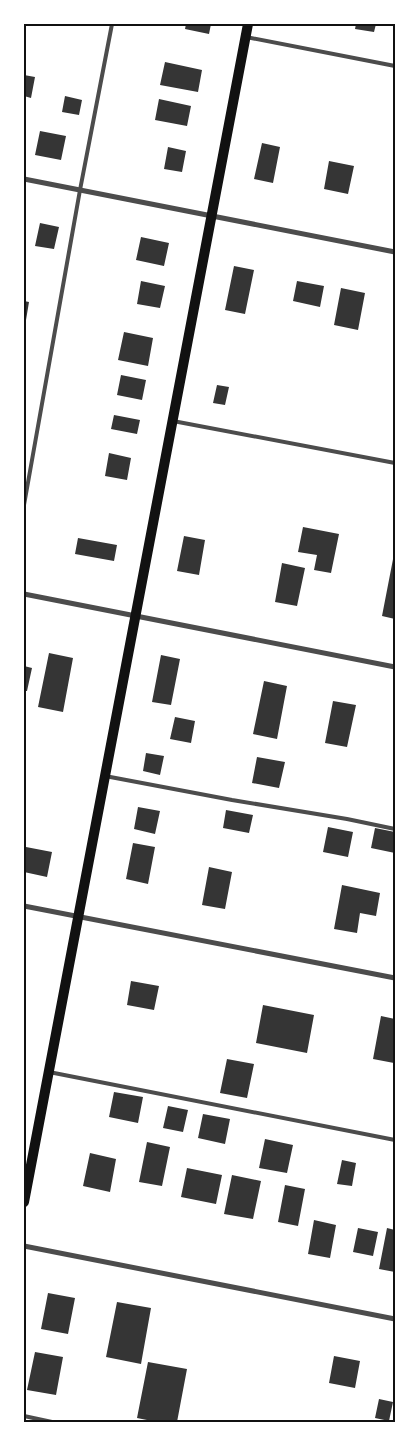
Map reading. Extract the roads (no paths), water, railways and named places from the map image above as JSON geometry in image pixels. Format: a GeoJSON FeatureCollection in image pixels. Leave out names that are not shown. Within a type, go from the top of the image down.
{"type":"FeatureCollection","features":[{"type":"Feature","properties":{"kind":"main road"},"geometry":{"type":"LineString","coordinates":[[24,1202],[248,24]]}},
{"type":"Feature","properties":{"kind":"street"},"geometry":{"type":"LineString","coordinates":[[24,179],[395,252]]}},
{"type":"Feature","properties":{"kind":"street"},"geometry":{"type":"LineString","coordinates":[[24,594],[395,667]]}},
{"type":"Feature","properties":{"kind":"street"},"geometry":{"type":"LineString","coordinates":[[24,906],[395,978]]}},
{"type":"Feature","properties":{"kind":"street"},"geometry":{"type":"LineString","coordinates":[[24,1246],[395,1319]]}},
{"type":"Feature","properties":{"kind":"lane"},"geometry":{"type":"LineString","coordinates":[[24,505],[80,190],[112,24]]}},
{"type":"Feature","properties":{"kind":"lane"},"geometry":{"type":"LineString","coordinates":[[246,37],[395,66]]}},
{"type":"Feature","properties":{"kind":"lane"},"geometry":{"type":"LineString","coordinates":[[173,421],[395,463]]}},
{"type":"Feature","properties":{"kind":"lane"},"geometry":{"type":"LineString","coordinates":[[105,776],[395,829]]}},
{"type":"Feature","properties":{"kind":"lane"},"geometry":{"type":"LineString","coordinates":[[48,1072],[395,1140]]}},
{"type":"Feature","properties":{"kind":"lane"},"geometry":{"type":"LineString","coordinates":[[24,1416],[52,1422]]}}]}
